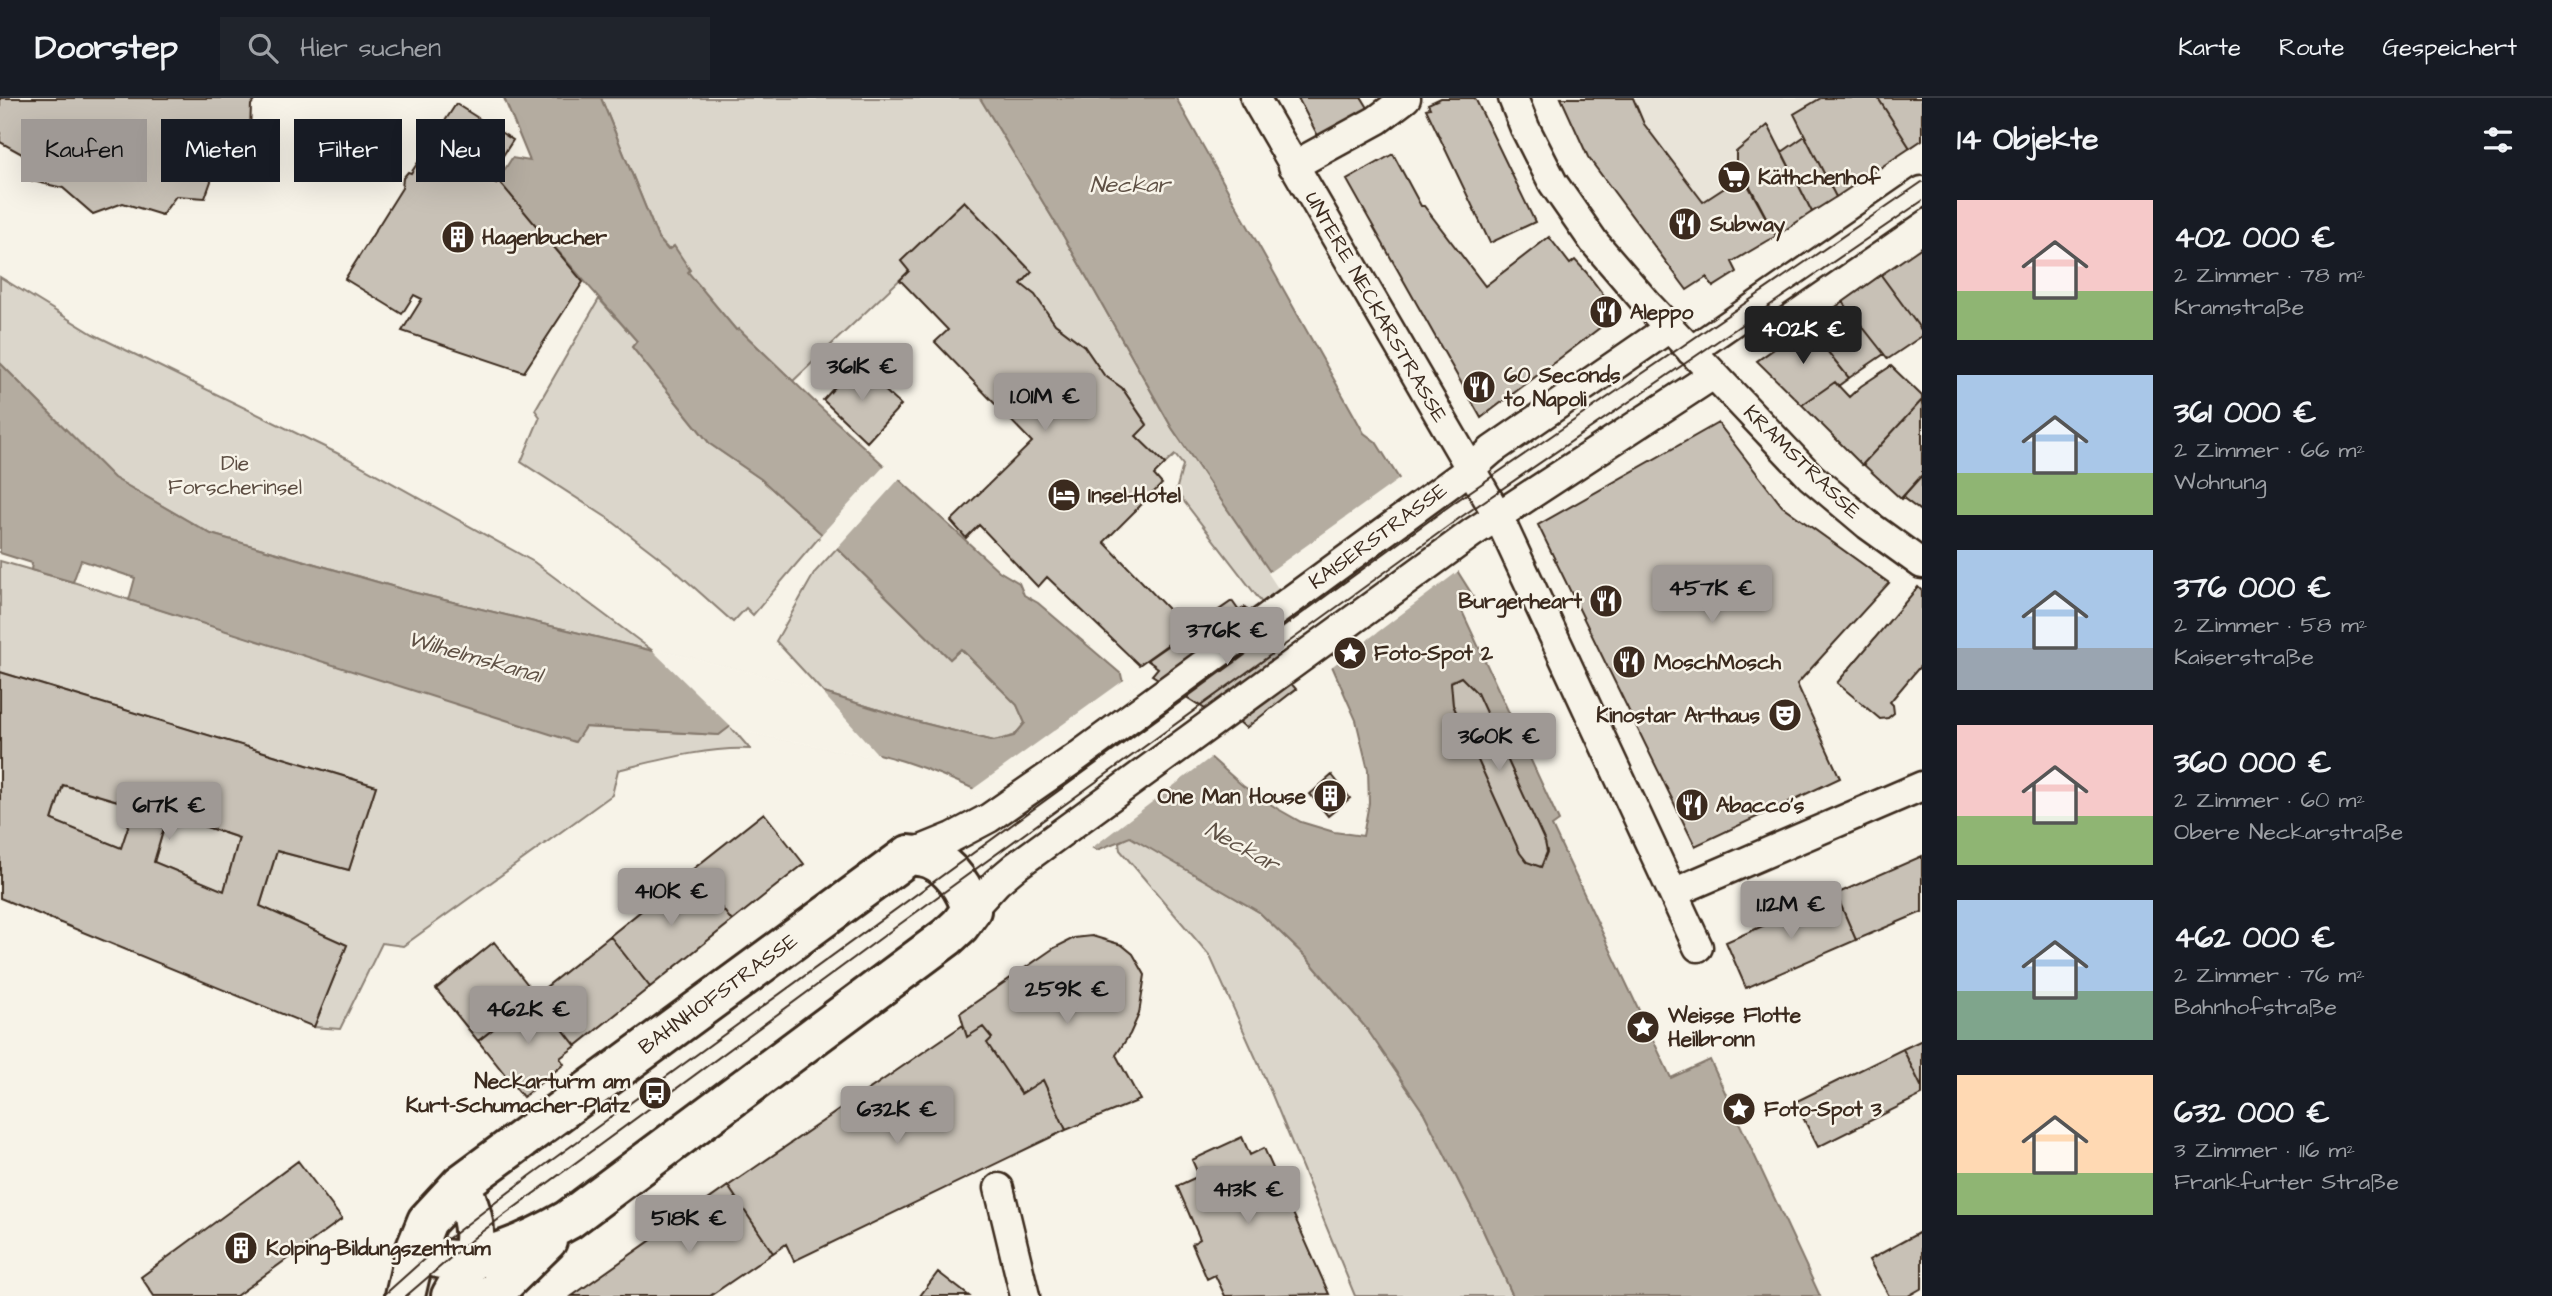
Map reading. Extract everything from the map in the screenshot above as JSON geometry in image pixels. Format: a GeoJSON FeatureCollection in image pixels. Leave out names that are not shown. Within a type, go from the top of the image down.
{"type":"FeatureCollection","features":[{"type":"Feature","properties":{"kind":"street","name":"UNTERE NECKARSTRASSE"},"geometry":{"type":"LineString","coordinates":[[1255,98],[1498,516],[1698,947]]}},
{"type":"Feature","properties":{"kind":"street"},"geometry":{"type":"LineString","coordinates":[[1293,166],[1377,120],[1406,98]]}},
{"type":"Feature","properties":{"kind":"street","name":"KRAMSTRASSE"},"geometry":{"type":"LineString","coordinates":[[1513,98],[1537,154],[1574,215],[1616,268],[1713,376],[1826,492],[1922,564]]}},
{"type":"Feature","properties":{"kind":"street"},"geometry":{"type":"LineString","coordinates":[[1691,351],[1922,191]]}},
{"type":"Feature","properties":{"kind":"street","name":"KAISERSTRASSE"},"geometry":{"type":"LineString","coordinates":[[909,855],[953,837],[989,818],[1074,759],[1470,469],[1492,450],[1670,328]]}},
{"type":"Feature","properties":{"kind":"street"},"geometry":{"type":"LineString","coordinates":[[491,1296],[568,1220],[959,924],[997,882],[1048,842],[1472,533],[1713,376]]}},
{"type":"Feature","properties":{"kind":"street"},"geometry":{"type":"LineString","coordinates":[[1673,893],[1922,786]]}},
{"type":"Feature","properties":{"kind":"street"},"geometry":{"type":"LineString","coordinates":[[909,855],[931,859],[947,870],[967,897],[959,924]]}},
{"type":"Feature","properties":{"kind":"street","name":"BAHNHOFSTRASSE"},"geometry":{"type":"LineString","coordinates":[[404,1296],[416,1248],[427,1221],[461,1184],[909,855]]}},
{"type":"Feature","properties":{"kind":"street"},"geometry":{"type":"LineString","coordinates":[[451,1296],[470,1259],[476,1236],[474,1217],[461,1184]]}},
{"type":"Feature","properties":{"kind":"street"},"geometry":{"type":"LineString","coordinates":[[999,1188],[1025,1296]]}},
{"type":"Feature","properties":{"kind":"street"},"geometry":{"type":"LineString","coordinates":[[416,1248],[427,1256],[470,1259],[505,1250],[568,1220]]}},
{"type":"Feature","properties":{"kind":"shaded area","name":"Käthchenhof"},"geometry":{"type":"Polygon","coordinates":[[[1561,98],[1922,98],[1922,140],[1732,262],[1737,272],[1713,287],[1707,278],[1687,290],[1588,157],[1561,98]]]}},
{"type":"Feature","properties":{"kind":"green space"},"geometry":{"type":"Polygon","coordinates":[[[601,98],[980,98],[1064,237],[1172,428],[1295,607],[1276,621],[1176,491],[1183,465],[1175,455],[1165,464],[1136,436],[1147,424],[1122,388],[1104,375],[1084,346],[1055,324],[1021,284],[1032,272],[964,201],[901,261],[909,271],[793,381],[739,329],[737,331],[687,272],[673,247],[669,250],[658,238],[601,98]]]}},
{"type":"Feature","properties":{"kind":"green space","name":"Die Forscherinsel"},"geometry":{"type":"Polygon","coordinates":[[[0,277],[93,334],[347,458],[534,562],[653,651],[412,592],[211,534],[114,478],[0,363],[0,277]]]}},
{"type":"Feature","properties":{"kind":"green space"},"geometry":{"type":"Polygon","coordinates":[[[599,299],[637,341],[632,347],[710,444],[761,479],[822,534],[753,615],[746,608],[733,622],[669,565],[609,519],[521,462],[540,417],[535,410],[599,299]]]}},
{"type":"Feature","properties":{"kind":"green space"},"geometry":{"type":"Polygon","coordinates":[[[837,548],[950,659],[961,649],[1017,705],[1025,723],[1014,736],[994,741],[915,721],[824,693],[776,641],[815,572],[837,548]]]}},
{"type":"Feature","properties":{"kind":"green space"},"geometry":{"type":"Polygon","coordinates":[[[0,561],[575,741],[584,727],[719,735],[730,726],[750,749],[700,752],[618,770],[612,795],[403,946],[382,943],[340,1029],[314,1027],[347,945],[260,906],[277,851],[349,870],[376,786],[0,672],[0,561]]]}},
{"type":"Feature","properties":{"kind":"green space"},"geometry":{"type":"Polygon","coordinates":[[[63,785],[135,806],[121,848],[52,820],[63,785]]]}},
{"type":"Feature","properties":{"kind":"green space"},"geometry":{"type":"Polygon","coordinates":[[[168,814],[239,838],[224,891],[154,862],[168,814]]]}},
{"type":"Feature","properties":{"kind":"green space"},"geometry":{"type":"Polygon","coordinates":[[[1130,836],[1259,912],[1307,958],[1367,1029],[1424,1113],[1513,1296],[1355,1296],[1268,1085],[1210,956],[1120,850],[1119,842],[1130,836]]]}},
{"type":"Feature","properties":{"kind":"water"},"geometry":{"type":"Polygon","coordinates":[[[504,98],[601,98],[658,238],[668,250],[674,246],[690,270],[688,272],[736,330],[739,329],[999,571],[1019,583],[1024,595],[1038,603],[1121,674],[1122,679],[1243,786],[1301,822],[1334,832],[1363,836],[1369,803],[1368,770],[1356,720],[1328,657],[1172,428],[1064,237],[980,98],[1176,98],[1364,433],[1376,442],[1473,596],[1461,609],[1559,821],[1552,826],[1671,1078],[1710,1060],[1820,1296],[1513,1296],[1424,1113],[1367,1029],[1307,958],[1259,912],[1130,837],[1097,850],[977,790],[903,761],[839,745],[731,726],[719,735],[585,727],[575,742],[129,600],[135,578],[81,560],[73,582],[31,570],[32,563],[0,553],[0,363],[114,478],[211,534],[412,592],[824,693],[915,721],[994,741],[1014,736],[1025,723],[1017,705],[961,649],[950,659],[837,548],[761,479],[710,444],[632,347],[637,341],[499,182],[505,182],[505,169],[512,158],[530,161],[504,98]],[[1461,677],[1451,681],[1453,705],[1520,853],[1527,862],[1541,867],[1547,852],[1545,842],[1477,693],[1461,677]]]}},
{"type":"Feature","properties":{"kind":"pier"},"geometry":{"type":"Polygon","coordinates":[[[886,464],[901,477],[835,550],[819,537],[886,464]]]}},
{"type":"Feature","properties":{"kind":"pier"},"geometry":{"type":"Polygon","coordinates":[[[1402,477],[1460,570],[1330,668],[1268,573],[1402,477]]]}},
{"type":"Feature","properties":{"kind":"pier"},"geometry":{"type":"Polygon","coordinates":[[[656,649],[819,689],[882,759],[734,730],[653,651],[656,649]]]}},
{"type":"Feature","properties":{"kind":"pier"},"geometry":{"type":"Polygon","coordinates":[[[1127,678],[1214,755],[1089,850],[969,792],[1127,678]]]}},
{"type":"Feature","properties":{"kind":"building"},"geometry":{"type":"Polygon","coordinates":[[[0,98],[256,98],[251,105],[250,119],[161,119],[161,182],[211,182],[205,198],[176,196],[162,215],[123,203],[93,214],[63,188],[36,182],[147,182],[147,119],[21,119],[21,153],[0,142],[0,98]]]}},
{"type":"Feature","properties":{"kind":"building"},"geometry":{"type":"Polygon","coordinates":[[[1298,98],[1362,98],[1370,111],[1319,138],[1298,98]]]}},
{"type":"Feature","properties":{"kind":"building"},"geometry":{"type":"Polygon","coordinates":[[[1441,98],[1475,98],[1535,222],[1490,243],[1426,109],[1430,108],[1428,104],[1441,98]]]}},
{"type":"Feature","properties":{"kind":"building"},"geometry":{"type":"Polygon","coordinates":[[[1561,98],[1633,98],[1644,124],[1703,202],[1743,176],[1776,236],[1732,262],[1737,272],[1713,287],[1707,277],[1687,290],[1588,157],[1561,98]]]}},
{"type":"Feature","properties":{"kind":"building"},"geometry":{"type":"Polygon","coordinates":[[[1821,98],[1878,98],[1910,148],[1836,197],[1794,114],[1821,98]]]}},
{"type":"Feature","properties":{"kind":"building"},"geometry":{"type":"Polygon","coordinates":[[[1878,98],[1922,98],[1922,140],[1910,148],[1878,98]]]}},
{"type":"Feature","properties":{"kind":"building","name":"Hagenbucher"},"geometry":{"type":"Polygon","coordinates":[[[456,104],[480,119],[446,119],[456,104]]]}},
{"type":"Feature","properties":{"kind":"building"},"geometry":{"type":"Polygon","coordinates":[[[1768,125],[1812,212],[1776,236],[1736,160],[1736,152],[1768,125]]]}},
{"type":"Feature","properties":{"kind":"building","name":"Hagenbucher"},"geometry":{"type":"Polygon","coordinates":[[[505,135],[513,140],[505,152],[505,135]]]}},
{"type":"Feature","properties":{"kind":"building"},"geometry":{"type":"Polygon","coordinates":[[[1805,136],[1836,197],[1812,212],[1782,152],[1805,136]]]}},
{"type":"Feature","properties":{"kind":"building"},"geometry":{"type":"Polygon","coordinates":[[[1393,154],[1421,206],[1424,206],[1485,286],[1549,237],[1570,264],[1575,260],[1586,272],[1618,314],[1481,418],[1347,180],[1393,154]]]}},
{"type":"Feature","properties":{"kind":"building","name":"Hagenbucher"},"geometry":{"type":"Polygon","coordinates":[[[416,165],[416,182],[500,182],[583,282],[524,372],[402,331],[422,299],[414,295],[402,314],[345,279],[402,188],[403,178],[408,172],[411,173],[416,165]]]}},
{"type":"Feature","properties":{"kind":"building"},"geometry":{"type":"Polygon","coordinates":[[[964,201],[1032,272],[1021,284],[1035,295],[1055,324],[1084,346],[1104,375],[1122,388],[1147,425],[1136,436],[1165,464],[1154,475],[1162,484],[1104,542],[1188,630],[1139,665],[1047,577],[1038,587],[979,525],[966,538],[951,521],[1032,442],[935,342],[948,330],[900,280],[909,271],[901,261],[964,201]]]}},
{"type":"Feature","properties":{"kind":"building"},"geometry":{"type":"Polygon","coordinates":[[[1922,247],[1922,331],[1881,275],[1922,247]]]}},
{"type":"Feature","properties":{"kind":"building"},"geometry":{"type":"Polygon","coordinates":[[[1881,275],[1922,331],[1922,336],[1888,359],[1843,302],[1881,275]]]}},
{"type":"Feature","properties":{"kind":"building"},"geometry":{"type":"Polygon","coordinates":[[[1843,302],[1884,354],[1849,378],[1807,326],[1843,302]]]}},
{"type":"Feature","properties":{"kind":"building"},"geometry":{"type":"Polygon","coordinates":[[[1807,326],[1849,378],[1838,386],[1835,382],[1802,405],[1757,361],[1807,326]]]}},
{"type":"Feature","properties":{"kind":"building"},"geometry":{"type":"Polygon","coordinates":[[[856,364],[901,405],[867,442],[823,400],[856,364]]]}},
{"type":"Feature","properties":{"kind":"building"},"geometry":{"type":"Polygon","coordinates":[[[1891,366],[1922,396],[1922,400],[1862,465],[1802,405],[1835,382],[1849,397],[1891,366]]]}},
{"type":"Feature","properties":{"kind":"building"},"geometry":{"type":"Polygon","coordinates":[[[1922,400],[1922,475],[1901,499],[1863,464],[1922,400]]]}},
{"type":"Feature","properties":{"kind":"building"},"geometry":{"type":"Polygon","coordinates":[[[1718,423],[1782,506],[1889,583],[1797,684],[1840,778],[1695,846],[1538,525],[1718,423]]]}},
{"type":"Feature","properties":{"kind":"building"},"geometry":{"type":"Polygon","coordinates":[[[1922,475],[1922,512],[1902,497],[1922,475]]]}},
{"type":"Feature","properties":{"kind":"building"},"geometry":{"type":"Polygon","coordinates":[[[1918,587],[1922,591],[1922,664],[1890,702],[1894,713],[1888,718],[1880,719],[1837,683],[1918,587]]]}},
{"type":"Feature","properties":{"kind":"building"},"geometry":{"type":"Polygon","coordinates":[[[1232,601],[1239,611],[1245,607],[1296,675],[1289,681],[1296,689],[1246,728],[1236,719],[1230,725],[1152,675],[1158,668],[1147,660],[1232,601]]]}},
{"type":"Feature","properties":{"kind":"building"},"geometry":{"type":"Polygon","coordinates":[[[0,672],[376,786],[349,870],[277,851],[260,906],[347,945],[314,1027],[0,898],[0,672]],[[63,785],[52,820],[121,848],[135,806],[63,785]],[[168,814],[154,862],[224,891],[239,838],[168,814]]]}},
{"type":"Feature","properties":{"kind":"building"},"geometry":{"type":"Polygon","coordinates":[[[1461,677],[1477,693],[1545,842],[1547,852],[1541,867],[1527,862],[1520,853],[1453,705],[1451,682],[1461,677]]]}},
{"type":"Feature","properties":{"kind":"building","name":"One Man House"},"geometry":{"type":"Polygon","coordinates":[[[1332,775],[1350,798],[1328,816],[1310,794],[1332,775]]]}},
{"type":"Feature","properties":{"kind":"building"},"geometry":{"type":"Polygon","coordinates":[[[764,813],[804,864],[732,921],[692,870],[764,813]]]}},
{"type":"Feature","properties":{"kind":"building"},"geometry":{"type":"Polygon","coordinates":[[[1922,856],[1922,912],[1856,940],[1836,894],[1922,856]]]}},
{"type":"Feature","properties":{"kind":"building"},"geometry":{"type":"Polygon","coordinates":[[[692,870],[732,921],[650,987],[610,936],[692,870]]]}},
{"type":"Feature","properties":{"kind":"building"},"geometry":{"type":"Polygon","coordinates":[[[1836,894],[1856,940],[1746,988],[1726,942],[1836,894]]]}},
{"type":"Feature","properties":{"kind":"building"},"geometry":{"type":"Polygon","coordinates":[[[610,936],[650,987],[576,1046],[536,995],[610,936]]]}},
{"type":"Feature","properties":{"kind":"building"},"geometry":{"type":"Polygon","coordinates":[[[1092,936],[1122,945],[1133,954],[1145,975],[1139,1014],[1116,1055],[1140,1100],[1066,1130],[1043,1080],[1021,1094],[987,1043],[992,1038],[983,1027],[967,1037],[960,1013],[1054,948],[1074,938],[1092,936]]]}},
{"type":"Feature","properties":{"kind":"building"},"geometry":{"type":"Polygon","coordinates":[[[494,942],[536,995],[478,1041],[436,989],[494,942]]]}},
{"type":"Feature","properties":{"kind":"building"},"geometry":{"type":"Polygon","coordinates":[[[536,995],[576,1046],[560,1058],[564,1064],[523,1097],[478,1041],[536,995]]]}},
{"type":"Feature","properties":{"kind":"building"},"geometry":{"type":"Polygon","coordinates":[[[963,1025],[967,1037],[983,1027],[992,1038],[987,1043],[1021,1094],[1043,1080],[1066,1130],[794,1261],[786,1244],[773,1253],[728,1186],[963,1025]]]}},
{"type":"Feature","properties":{"kind":"building"},"geometry":{"type":"Polygon","coordinates":[[[1922,1040],[1922,1088],[1903,1049],[1922,1040]]]}},
{"type":"Feature","properties":{"kind":"building"},"geometry":{"type":"Polygon","coordinates":[[[1903,1049],[1922,1088],[1922,1095],[1818,1147],[1795,1102],[1903,1049]]]}},
{"type":"Feature","properties":{"kind":"building"},"geometry":{"type":"Polygon","coordinates":[[[1242,1137],[1250,1155],[1264,1148],[1329,1294],[1225,1296],[1215,1275],[1207,1279],[1192,1244],[1200,1239],[1177,1186],[1199,1176],[1192,1160],[1242,1137]]]}},
{"type":"Feature","properties":{"kind":"building","name":"Kolping-Bildungszentrum"},"geometry":{"type":"Polygon","coordinates":[[[298,1161],[342,1219],[236,1296],[154,1296],[141,1277],[298,1161]]]}},
{"type":"Feature","properties":{"kind":"building"},"geometry":{"type":"Polygon","coordinates":[[[728,1186],[773,1253],[710,1296],[572,1296],[728,1186]]]}},
{"type":"Feature","properties":{"kind":"building"},"geometry":{"type":"Polygon","coordinates":[[[1922,1231],[1922,1288],[1908,1296],[1889,1296],[1869,1260],[1922,1231]]]}},
{"type":"Feature","properties":{"kind":"building"},"geometry":{"type":"Polygon","coordinates":[[[938,1272],[969,1296],[920,1296],[938,1272]]]}},
{"type":"Feature","properties":{"kind":"tram line"},"geometry":{"type":"LineString","coordinates":[[383,1296],[441,1244],[530,1176],[1452,504],[1922,182]]}},
{"type":"Feature","properties":{"kind":"tram line"},"geometry":{"type":"LineString","coordinates":[[406,1296],[476,1236],[1461,517],[1922,201]]}},
{"type":"Feature","properties":{"kind":"place","name":"Käthchenhof"},"geometry":{"type":"Point","coordinates":[1734,177]}},
{"type":"Feature","properties":{"kind":"place","name":"Subway"},"geometry":{"type":"Point","coordinates":[1685,224]}},
{"type":"Feature","properties":{"kind":"place","name":"Hagenbucher"},"geometry":{"type":"Point","coordinates":[458,237]}},
{"type":"Feature","properties":{"kind":"place","name":"Aleppo"},"geometry":{"type":"Point","coordinates":[1606,312]}},
{"type":"Feature","properties":{"kind":"place","name":"60 Seconds to Napoli"},"geometry":{"type":"Point","coordinates":[1479,387]}},
{"type":"Feature","properties":{"kind":"place","name":"Insel-Hotel"},"geometry":{"type":"Point","coordinates":[1064,495]}},
{"type":"Feature","properties":{"kind":"place","name":"Burgerheart"},"geometry":{"type":"Point","coordinates":[1606,601]}},
{"type":"Feature","properties":{"kind":"place","name":"Foto-Spot 2"},"geometry":{"type":"Point","coordinates":[1350,653]}},
{"type":"Feature","properties":{"kind":"place","name":"MoschMosch"},"geometry":{"type":"Point","coordinates":[1629,662]}},
{"type":"Feature","properties":{"kind":"place","name":"Kinostar Arthaus"},"geometry":{"type":"Point","coordinates":[1785,715]}},
{"type":"Feature","properties":{"kind":"place","name":"One Man House"},"geometry":{"type":"Point","coordinates":[1330,796]}},
{"type":"Feature","properties":{"kind":"place","name":"Abacco's"},"geometry":{"type":"Point","coordinates":[1692,805]}},
{"type":"Feature","properties":{"kind":"place","name":"Weisse Flotte Heilbronn"},"geometry":{"type":"Point","coordinates":[1643,1027]}},
{"type":"Feature","properties":{"kind":"place","name":"Neckarturm am Kurt-Schumacher-Platz"},"geometry":{"type":"Point","coordinates":[655,1093]}},
{"type":"Feature","properties":{"kind":"place","name":"Foto-Spot 3"},"geometry":{"type":"Point","coordinates":[1739,1109]}},
{"type":"Feature","properties":{"kind":"place","name":"Kolping-Bildungszentrum"},"geometry":{"type":"Point","coordinates":[241,1248]}},
{"type":"Feature","properties":{"kind":"water label","name":"Neckar"},"geometry":{"type":"Point","coordinates":[1130,185]}},
{"type":"Feature","properties":{"kind":"water label","name":"Wilhelmskanal"},"geometry":{"type":"Point","coordinates":[475,657]}},
{"type":"Feature","properties":{"kind":"water label","name":"Neckar"},"geometry":{"type":"Point","coordinates":[1242,847]}}]}
